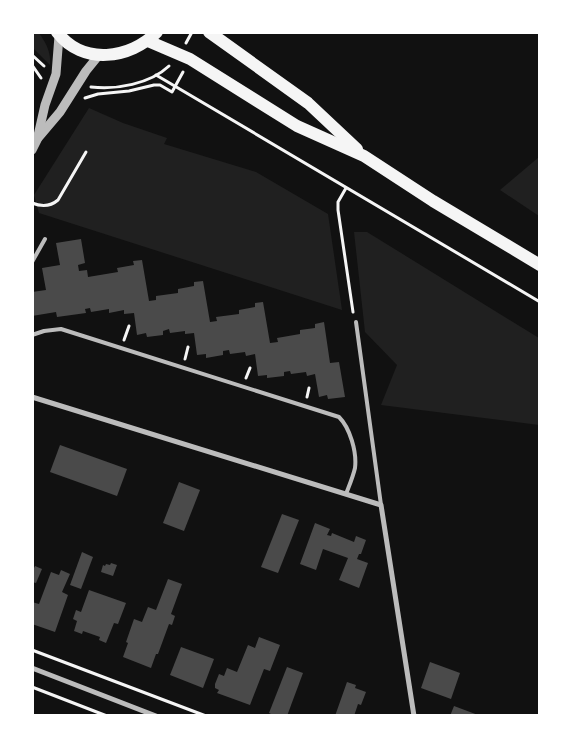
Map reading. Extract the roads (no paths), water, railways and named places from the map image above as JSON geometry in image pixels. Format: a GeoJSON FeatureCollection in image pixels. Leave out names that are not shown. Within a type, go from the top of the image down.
{"type":"FeatureCollection","features":[{"type":"Feature","properties":{"kind":"main road"},"geometry":{"type":"LineString","coordinates":[[209,32],[308,103],[364,156]]}},
{"type":"Feature","properties":{"kind":"main road"},"geometry":{"type":"LineString","coordinates":[[58,34],[71,45],[85,52],[99,55],[116,55],[133,50],[153,37],[297,126],[364,156],[433,201],[540,266]]}},
{"type":"Feature","properties":{"kind":"street"},"geometry":{"type":"LineString","coordinates":[[37,140],[45,105],[58,66],[58,34]]}},
{"type":"Feature","properties":{"kind":"street"},"geometry":{"type":"LineString","coordinates":[[32,150],[37,140],[60,112],[86,71],[99,55]]}},
{"type":"Feature","properties":{"kind":"street"},"geometry":{"type":"LineString","coordinates":[[32,397],[381,505],[414,716]]}},
{"type":"Feature","properties":{"kind":"street"},"geometry":{"type":"LineString","coordinates":[[32,668],[156,716]]}},
{"type":"Feature","properties":{"kind":"lane"},"geometry":{"type":"LineString","coordinates":[[32,262],[45,239]]}},
{"type":"Feature","properties":{"kind":"lane"},"geometry":{"type":"LineString","coordinates":[[356,322],[381,505]]}},
{"type":"Feature","properties":{"kind":"lane"},"geometry":{"type":"LineString","coordinates":[[32,335],[61,329],[339,417],[346,424],[355,461],[355,468],[346,494]]}}]}
